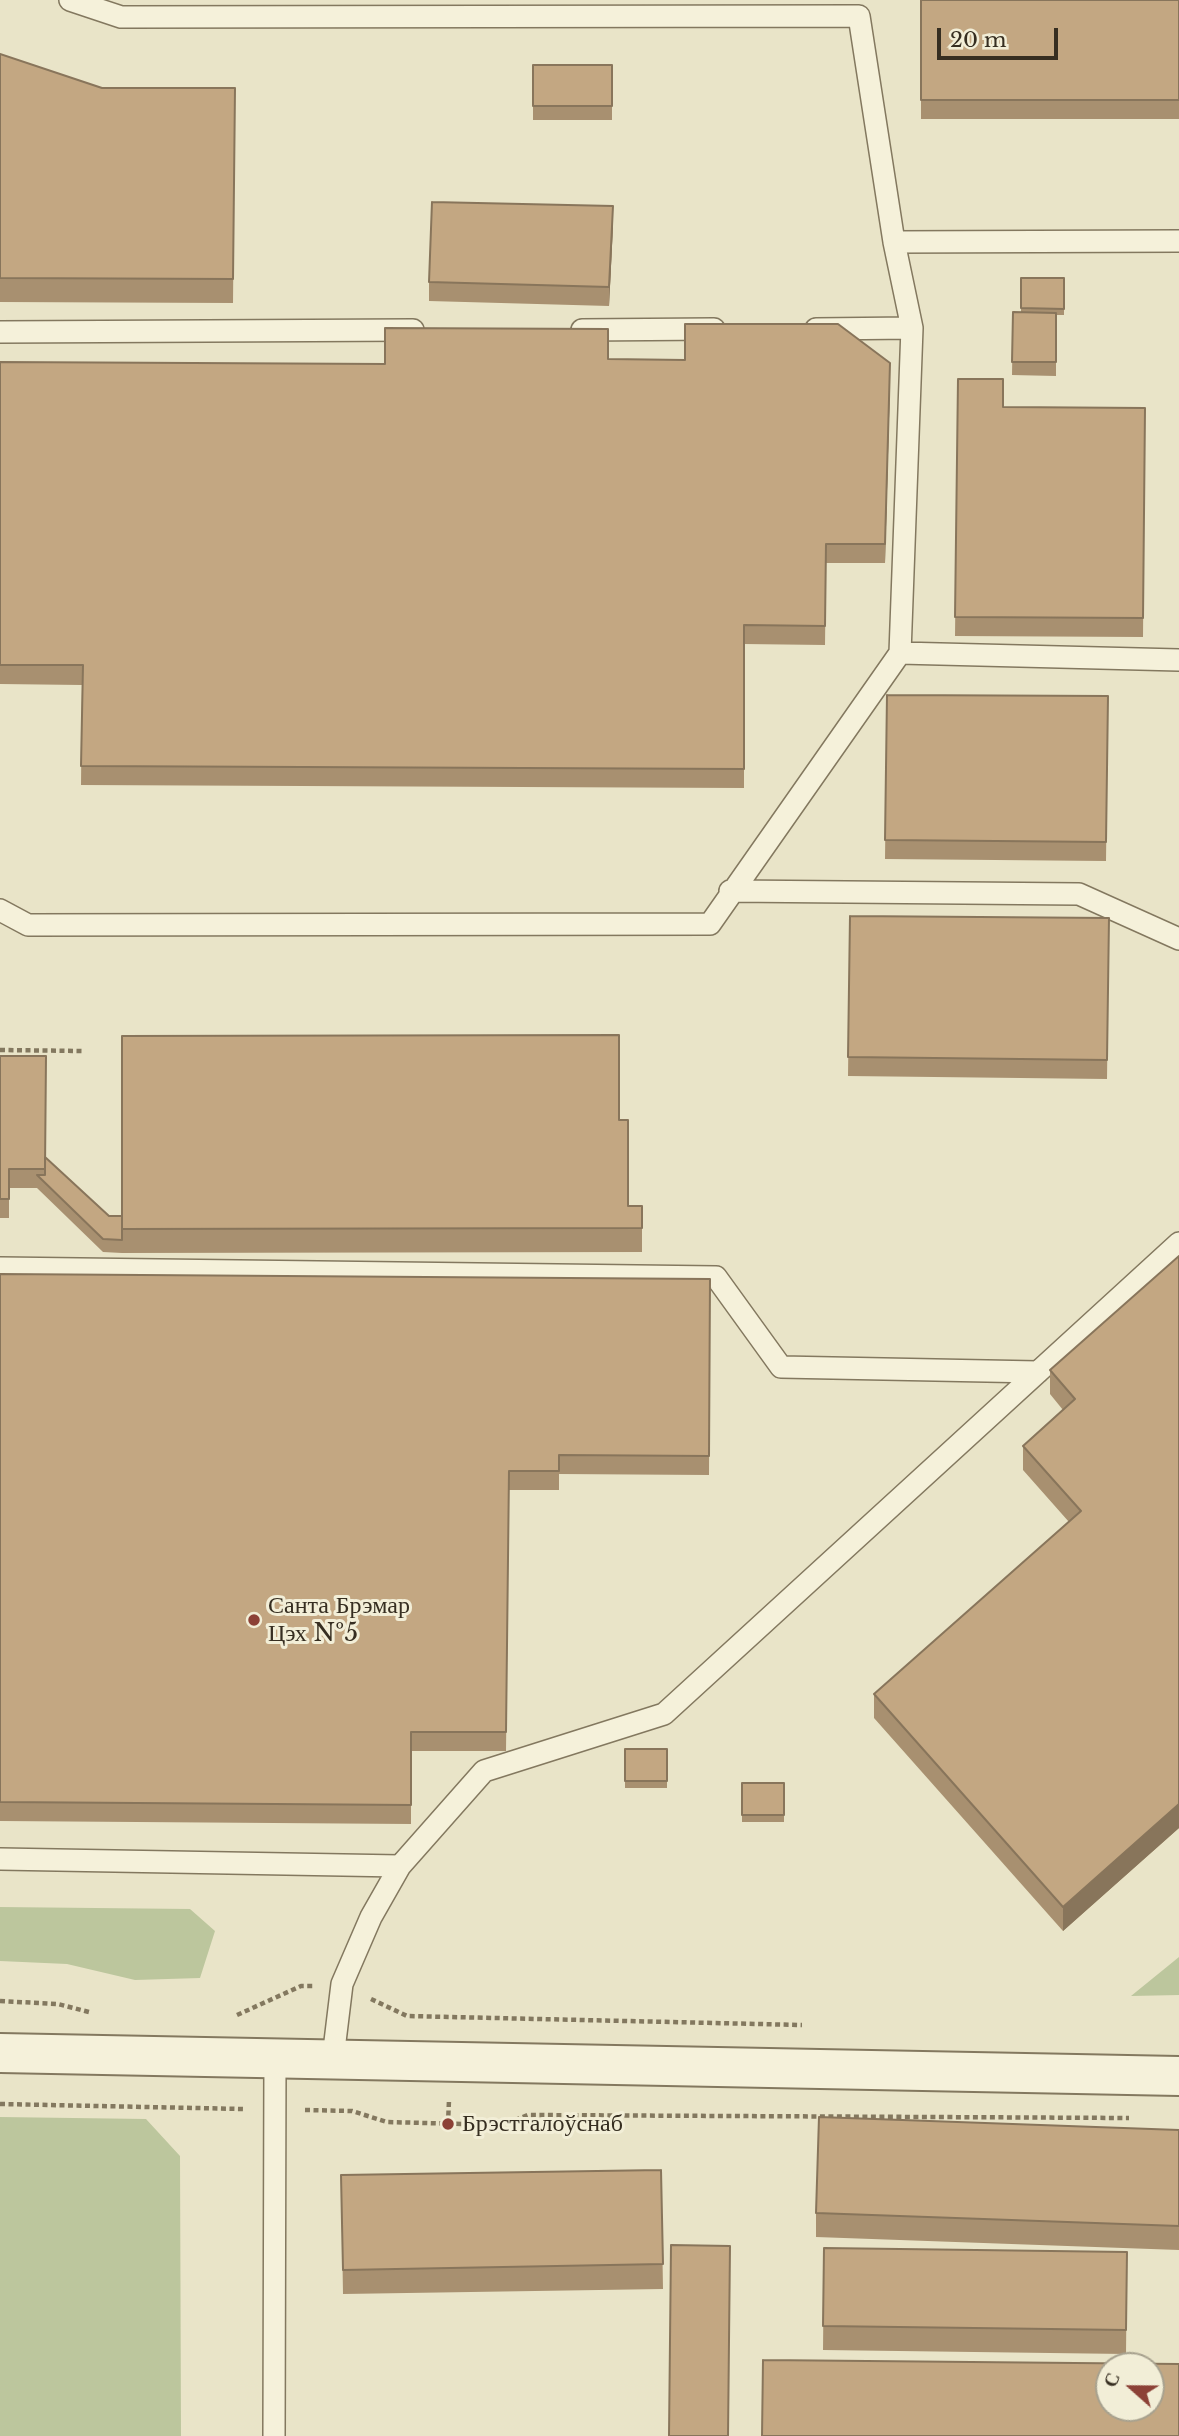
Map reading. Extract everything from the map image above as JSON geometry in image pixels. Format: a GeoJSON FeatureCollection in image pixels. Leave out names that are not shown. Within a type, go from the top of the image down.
{"type":"FeatureCollection","features":[{"type":"Feature","properties":{"kind":"street"},"geometry":{"type":"LineString","coordinates":[[0,2053],[1179,2076]]}},
{"type":"Feature","properties":{"kind":"lane"},"geometry":{"type":"LineString","coordinates":[[0,910],[28,925],[709,924],[900,653],[912,328],[894,242],[859,16],[121,17],[70,0]]}},
{"type":"Feature","properties":{"kind":"lane"},"geometry":{"type":"LineString","coordinates":[[894,242],[1179,242]]}},
{"type":"Feature","properties":{"kind":"lane"},"geometry":{"type":"LineString","coordinates":[[802,329],[912,328]]}},
{"type":"Feature","properties":{"kind":"lane"},"geometry":{"type":"LineString","coordinates":[[567,330],[733,329]]}},
{"type":"Feature","properties":{"kind":"lane"},"geometry":{"type":"LineString","coordinates":[[0,332],[428,330]]}},
{"type":"Feature","properties":{"kind":"lane"},"geometry":{"type":"LineString","coordinates":[[900,653],[1179,660]]}},
{"type":"Feature","properties":{"kind":"lane"},"geometry":{"type":"LineString","coordinates":[[730,891],[1079,894],[1179,939]]}},
{"type":"Feature","properties":{"kind":"lane"},"geometry":{"type":"LineString","coordinates":[[333,2058],[342,1984],[371,1917],[400,1866],[484,1771],[664,1714],[1179,1243]]}},
{"type":"Feature","properties":{"kind":"lane"},"geometry":{"type":"LineString","coordinates":[[0,1268],[716,1277],[781,1367],[1038,1372]]}},
{"type":"Feature","properties":{"kind":"lane"},"geometry":{"type":"LineString","coordinates":[[0,1859],[400,1866]]}},
{"type":"Feature","properties":{"kind":"lane"},"geometry":{"type":"LineString","coordinates":[[274,2436],[275,2057]]}},
{"type":"Feature","properties":{"kind":"path"},"geometry":{"type":"LineString","coordinates":[[0,1050],[83,1051]]}},
{"type":"Feature","properties":{"kind":"path"},"geometry":{"type":"LineString","coordinates":[[234,2017],[301,1986],[342,1984],[407,2016],[807,2025]]}},
{"type":"Feature","properties":{"kind":"path"},"geometry":{"type":"LineString","coordinates":[[0,2001],[58,2004],[97,2014]]}},
{"type":"Feature","properties":{"kind":"path"},"geometry":{"type":"LineString","coordinates":[[0,2104],[352,2111],[387,2122],[502,2125],[528,2115],[1138,2118]]}},
{"type":"Feature","properties":{"kind":"green space"},"geometry":{"type":"Polygon","coordinates":[[[0,1907],[190,1909],[215,1931],[200,1978],[135,1980],[67,1964],[0,1961],[0,1907]]]}},
{"type":"Feature","properties":{"kind":"green space"},"geometry":{"type":"Polygon","coordinates":[[[1179,1957],[1179,1995],[1131,1996],[1179,1957]]]}},
{"type":"Feature","properties":{"kind":"green space"},"geometry":{"type":"Polygon","coordinates":[[[0,2117],[146,2119],[180,2156],[181,2436],[0,2436],[0,2117]]]}},
{"type":"Feature","properties":{"kind":"building"},"geometry":{"type":"Polygon","coordinates":[[[921,0],[1179,0],[1179,100],[921,100],[921,0]]]}},
{"type":"Feature","properties":{"kind":"building"},"geometry":{"type":"Polygon","coordinates":[[[0,54],[102,88],[235,88],[233,279],[0,278],[0,54]]]}},
{"type":"Feature","properties":{"kind":"building"},"geometry":{"type":"Polygon","coordinates":[[[533,65],[612,65],[612,106],[533,106],[533,65]]]}},
{"type":"Feature","properties":{"kind":"building"},"geometry":{"type":"Polygon","coordinates":[[[432,202],[613,206],[609,287],[429,282],[432,202]]]}},
{"type":"Feature","properties":{"kind":"building"},"geometry":{"type":"Polygon","coordinates":[[[1021,278],[1064,278],[1064,309],[1021,308],[1021,278]]]}},
{"type":"Feature","properties":{"kind":"building"},"geometry":{"type":"Polygon","coordinates":[[[1013,312],[1056,313],[1056,362],[1012,362],[1013,312]]]}},
{"type":"Feature","properties":{"kind":"building"},"geometry":{"type":"Polygon","coordinates":[[[685,324],[838,324],[890,363],[885,544],[826,544],[825,626],[744,625],[744,769],[81,766],[83,665],[0,665],[0,362],[385,364],[385,328],[608,329],[608,359],[685,360],[685,324]]]}},
{"type":"Feature","properties":{"kind":"building"},"geometry":{"type":"Polygon","coordinates":[[[958,379],[1003,379],[1003,407],[1145,408],[1143,618],[955,617],[958,379]]]}},
{"type":"Feature","properties":{"kind":"building"},"geometry":{"type":"Polygon","coordinates":[[[887,695],[1108,696],[1106,842],[885,840],[887,695]]]}},
{"type":"Feature","properties":{"kind":"building"},"geometry":{"type":"Polygon","coordinates":[[[850,916],[1109,918],[1107,1060],[848,1057],[850,916]]]}},
{"type":"Feature","properties":{"kind":"building"},"geometry":{"type":"Polygon","coordinates":[[[619,1035],[619,1120],[628,1120],[628,1206],[642,1206],[642,1228],[122,1229],[122,1036],[619,1035]]]}},
{"type":"Feature","properties":{"kind":"building"},"geometry":{"type":"Polygon","coordinates":[[[0,1056],[46,1056],[45,1169],[9,1169],[9,1199],[0,1199],[0,1056]]]}},
{"type":"Feature","properties":{"kind":"building"},"geometry":{"type":"Polygon","coordinates":[[[45,1157],[109,1216],[122,1216],[122,1240],[103,1239],[37,1175],[45,1175],[45,1157]]]}},
{"type":"Feature","properties":{"kind":"building"},"geometry":{"type":"Polygon","coordinates":[[[1179,1256],[1179,1804],[1063,1907],[874,1694],[1081,1511],[1023,1446],[1075,1399],[1050,1370],[1179,1256]]]}},
{"type":"Feature","properties":{"kind":"building","name":"Санта Брэмар Цэх №5"},"geometry":{"type":"Polygon","coordinates":[[[0,1274],[710,1279],[709,1456],[559,1455],[559,1471],[509,1471],[506,1732],[411,1732],[411,1805],[0,1802],[0,1274]]]}},
{"type":"Feature","properties":{"kind":"building"},"geometry":{"type":"Polygon","coordinates":[[[625,1749],[667,1749],[667,1781],[625,1781],[625,1749]]]}},
{"type":"Feature","properties":{"kind":"building"},"geometry":{"type":"Polygon","coordinates":[[[742,1783],[784,1783],[784,1815],[742,1815],[742,1783]]]}},
{"type":"Feature","properties":{"kind":"building"},"geometry":{"type":"Polygon","coordinates":[[[819,2117],[1179,2130],[1179,2226],[816,2213],[819,2117]]]}},
{"type":"Feature","properties":{"kind":"building"},"geometry":{"type":"Polygon","coordinates":[[[661,2170],[663,2264],[343,2270],[341,2175],[661,2170]]]}},
{"type":"Feature","properties":{"kind":"building"},"geometry":{"type":"Polygon","coordinates":[[[671,2245],[730,2246],[728,2436],[669,2436],[671,2245]]]}},
{"type":"Feature","properties":{"kind":"building"},"geometry":{"type":"Polygon","coordinates":[[[824,2248],[1127,2252],[1126,2330],[823,2326],[824,2248]]]}},
{"type":"Feature","properties":{"kind":"building"},"geometry":{"type":"Polygon","coordinates":[[[763,2360],[1095,2363],[1095,2422],[1165,2422],[1165,2364],[1179,2364],[1179,2436],[762,2436],[763,2360]]]}},
{"type":"Feature","properties":{"kind":"place","name":"Санта Брэмар Цэх №5"},"geometry":{"type":"Point","coordinates":[254,1620]}},
{"type":"Feature","properties":{"kind":"place","name":"Брэстгалоўснаб"},"geometry":{"type":"Point","coordinates":[448,2124]}}]}
